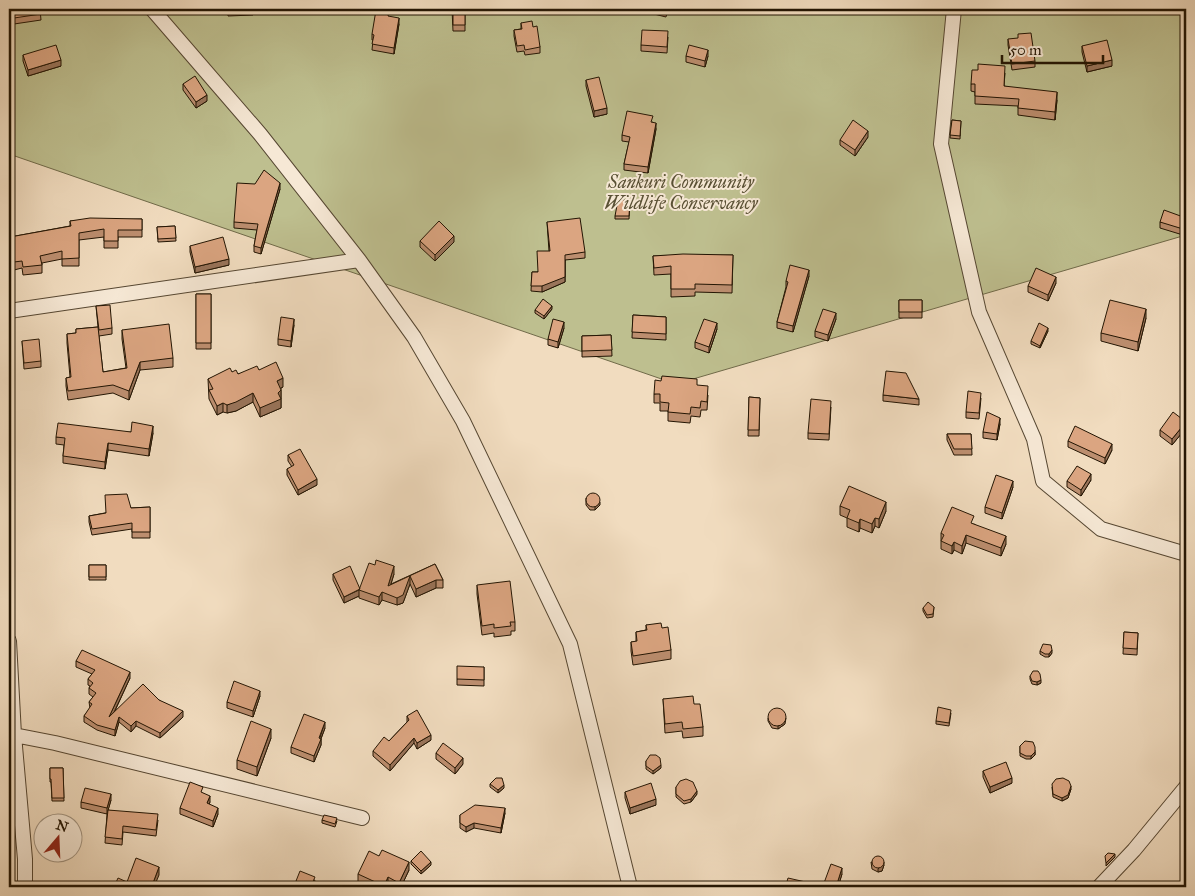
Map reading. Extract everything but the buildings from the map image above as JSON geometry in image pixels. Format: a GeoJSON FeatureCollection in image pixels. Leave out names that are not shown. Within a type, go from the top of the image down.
{"type":"FeatureCollection","features":[{"type":"Feature","properties":{"kind":"street"},"geometry":{"type":"LineString","coordinates":[[152,9],[260,134],[359,260],[414,337],[463,421],[570,644],[630,887]]}},
{"type":"Feature","properties":{"kind":"street"},"geometry":{"type":"LineString","coordinates":[[954,9],[941,144],[979,312],[1034,439],[1043,480],[1101,529],[1186,554]]}},
{"type":"Feature","properties":{"kind":"street"},"geometry":{"type":"LineString","coordinates":[[9,311],[359,260]]}},
{"type":"Feature","properties":{"kind":"street"},"geometry":{"type":"LineString","coordinates":[[9,642],[14,735],[25,859],[25,887]]}},
{"type":"Feature","properties":{"kind":"street"},"geometry":{"type":"LineString","coordinates":[[14,735],[55,742],[362,818]]}},
{"type":"Feature","properties":{"kind":"street"},"geometry":{"type":"LineString","coordinates":[[1099,887],[1134,850],[1186,787]]}},
{"type":"Feature","properties":{"kind":"green space","name":"Sankuri Community Wildlife Conservancy"},"geometry":{"type":"Polygon","coordinates":[[[9,9],[1186,9],[1186,235],[676,384],[9,154],[9,9]]]}}]}
